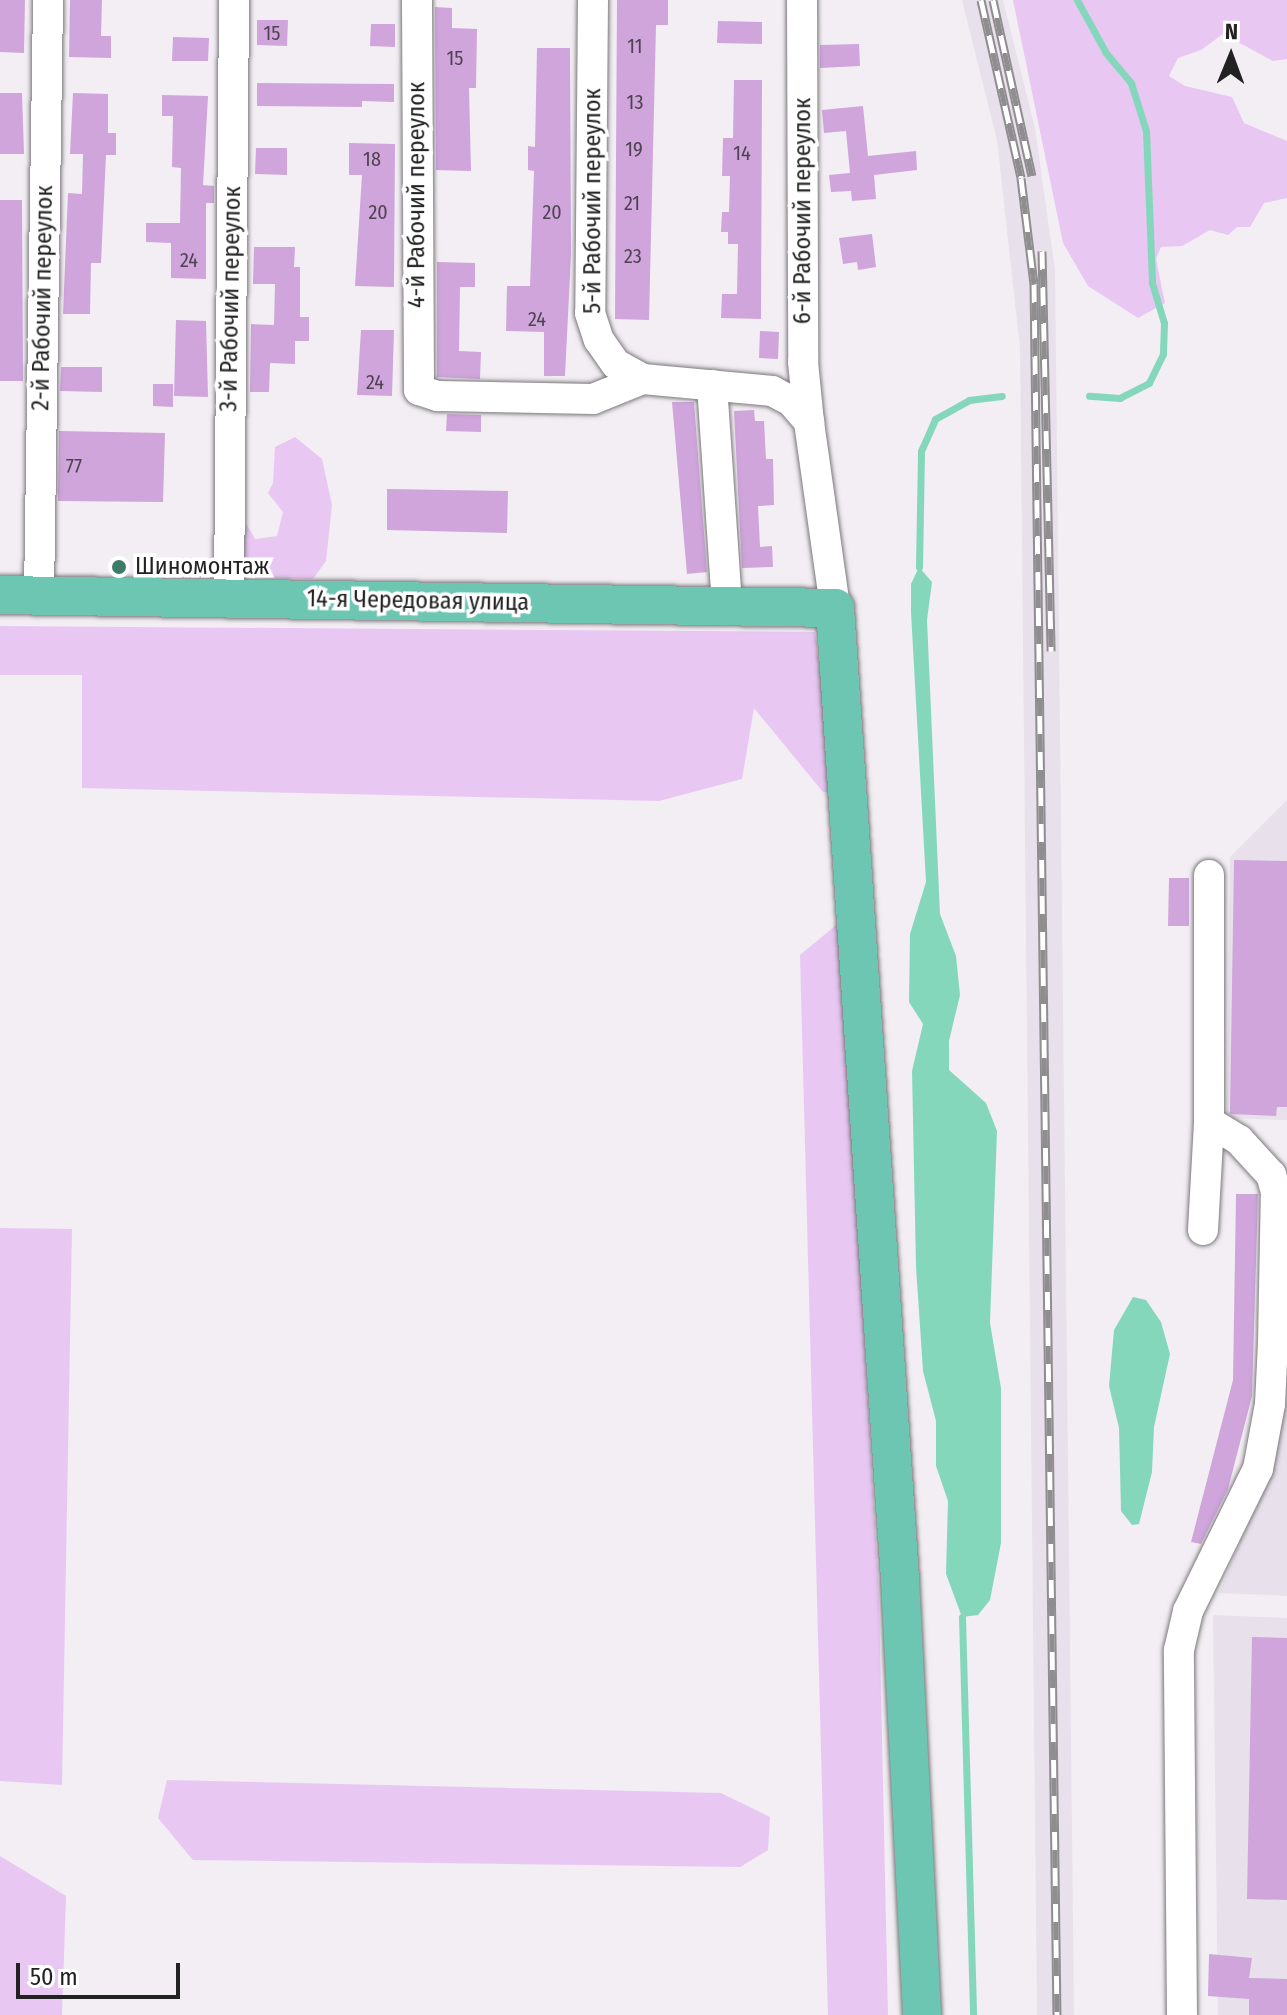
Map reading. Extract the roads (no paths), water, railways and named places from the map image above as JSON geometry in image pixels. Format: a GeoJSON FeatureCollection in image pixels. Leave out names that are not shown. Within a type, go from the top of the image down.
{"type":"FeatureCollection","features":[{"type":"Feature","properties":{"kind":"main road","name":"14-я Чередовая улица"},"geometry":{"type":"LineString","coordinates":[[0,595],[835,608]]}},
{"type":"Feature","properties":{"kind":"main road"},"geometry":{"type":"LineString","coordinates":[[835,608],[900,1579],[922,2015]]}},
{"type":"Feature","properties":{"kind":"street","name":"2-й Рабочий переулок"},"geometry":{"type":"LineString","coordinates":[[39,595],[48,0]]}},
{"type":"Feature","properties":{"kind":"street","name":"3-й Рабочий переулок"},"geometry":{"type":"LineString","coordinates":[[229,598],[234,0]]}},
{"type":"Feature","properties":{"kind":"street","name":"4-й Рабочий переулок"},"geometry":{"type":"LineString","coordinates":[[417,0],[419,390],[438,396],[593,399],[643,379]]}},
{"type":"Feature","properties":{"kind":"street","name":"5-й Рабочий переулок"},"geometry":{"type":"LineString","coordinates":[[593,0],[590,313],[599,340],[616,364],[643,379]]}},
{"type":"Feature","properties":{"kind":"street","name":"6-й Рабочий переулок"},"geometry":{"type":"LineString","coordinates":[[802,0],[803,362],[835,608]]}},
{"type":"Feature","properties":{"kind":"street"},"geometry":{"type":"LineString","coordinates":[[643,379],[772,391],[791,401],[809,422]]}},
{"type":"Feature","properties":{"kind":"street"},"geometry":{"type":"LineString","coordinates":[[712,385],[727,606]]}},
{"type":"Feature","properties":{"kind":"street"},"geometry":{"type":"LineString","coordinates":[[1203,1230],[1209,1122],[1209,875]]}},
{"type":"Feature","properties":{"kind":"street"},"geometry":{"type":"LineString","coordinates":[[1182,2015],[1179,1650],[1188,1611],[1258,1469],[1270,1404],[1273,1342],[1273,1183],[1239,1140],[1209,1122]]}},
{"type":"Feature","properties":{"kind":"waterway"},"geometry":{"type":"LineString","coordinates":[[1077,0],[1106,53],[1131,83],[1146,131],[1152,283],[1164,323],[1163,354],[1149,383],[1120,398],[1089,396]]}},
{"type":"Feature","properties":{"kind":"waterway"},"geometry":{"type":"LineString","coordinates":[[919,567],[921,451],[935,419],[969,400],[1002,396]]}},
{"type":"Feature","properties":{"kind":"waterway"},"geometry":{"type":"LineString","coordinates":[[962,1617],[973,2015]]}},
{"type":"Feature","properties":{"kind":"railway"},"geometry":{"type":"LineString","coordinates":[[981,0],[1021,178],[1034,284],[1057,2015]]}},
{"type":"Feature","properties":{"kind":"railway"},"geometry":{"type":"LineString","coordinates":[[993,0],[1032,176]]}},
{"type":"Feature","properties":{"kind":"railway"},"geometry":{"type":"LineString","coordinates":[[1042,251],[1051,651]]}},
{"type":"Feature","properties":{"kind":"place","name":"Шиномонтаж"},"geometry":{"type":"Point","coordinates":[119,567]}}]}
